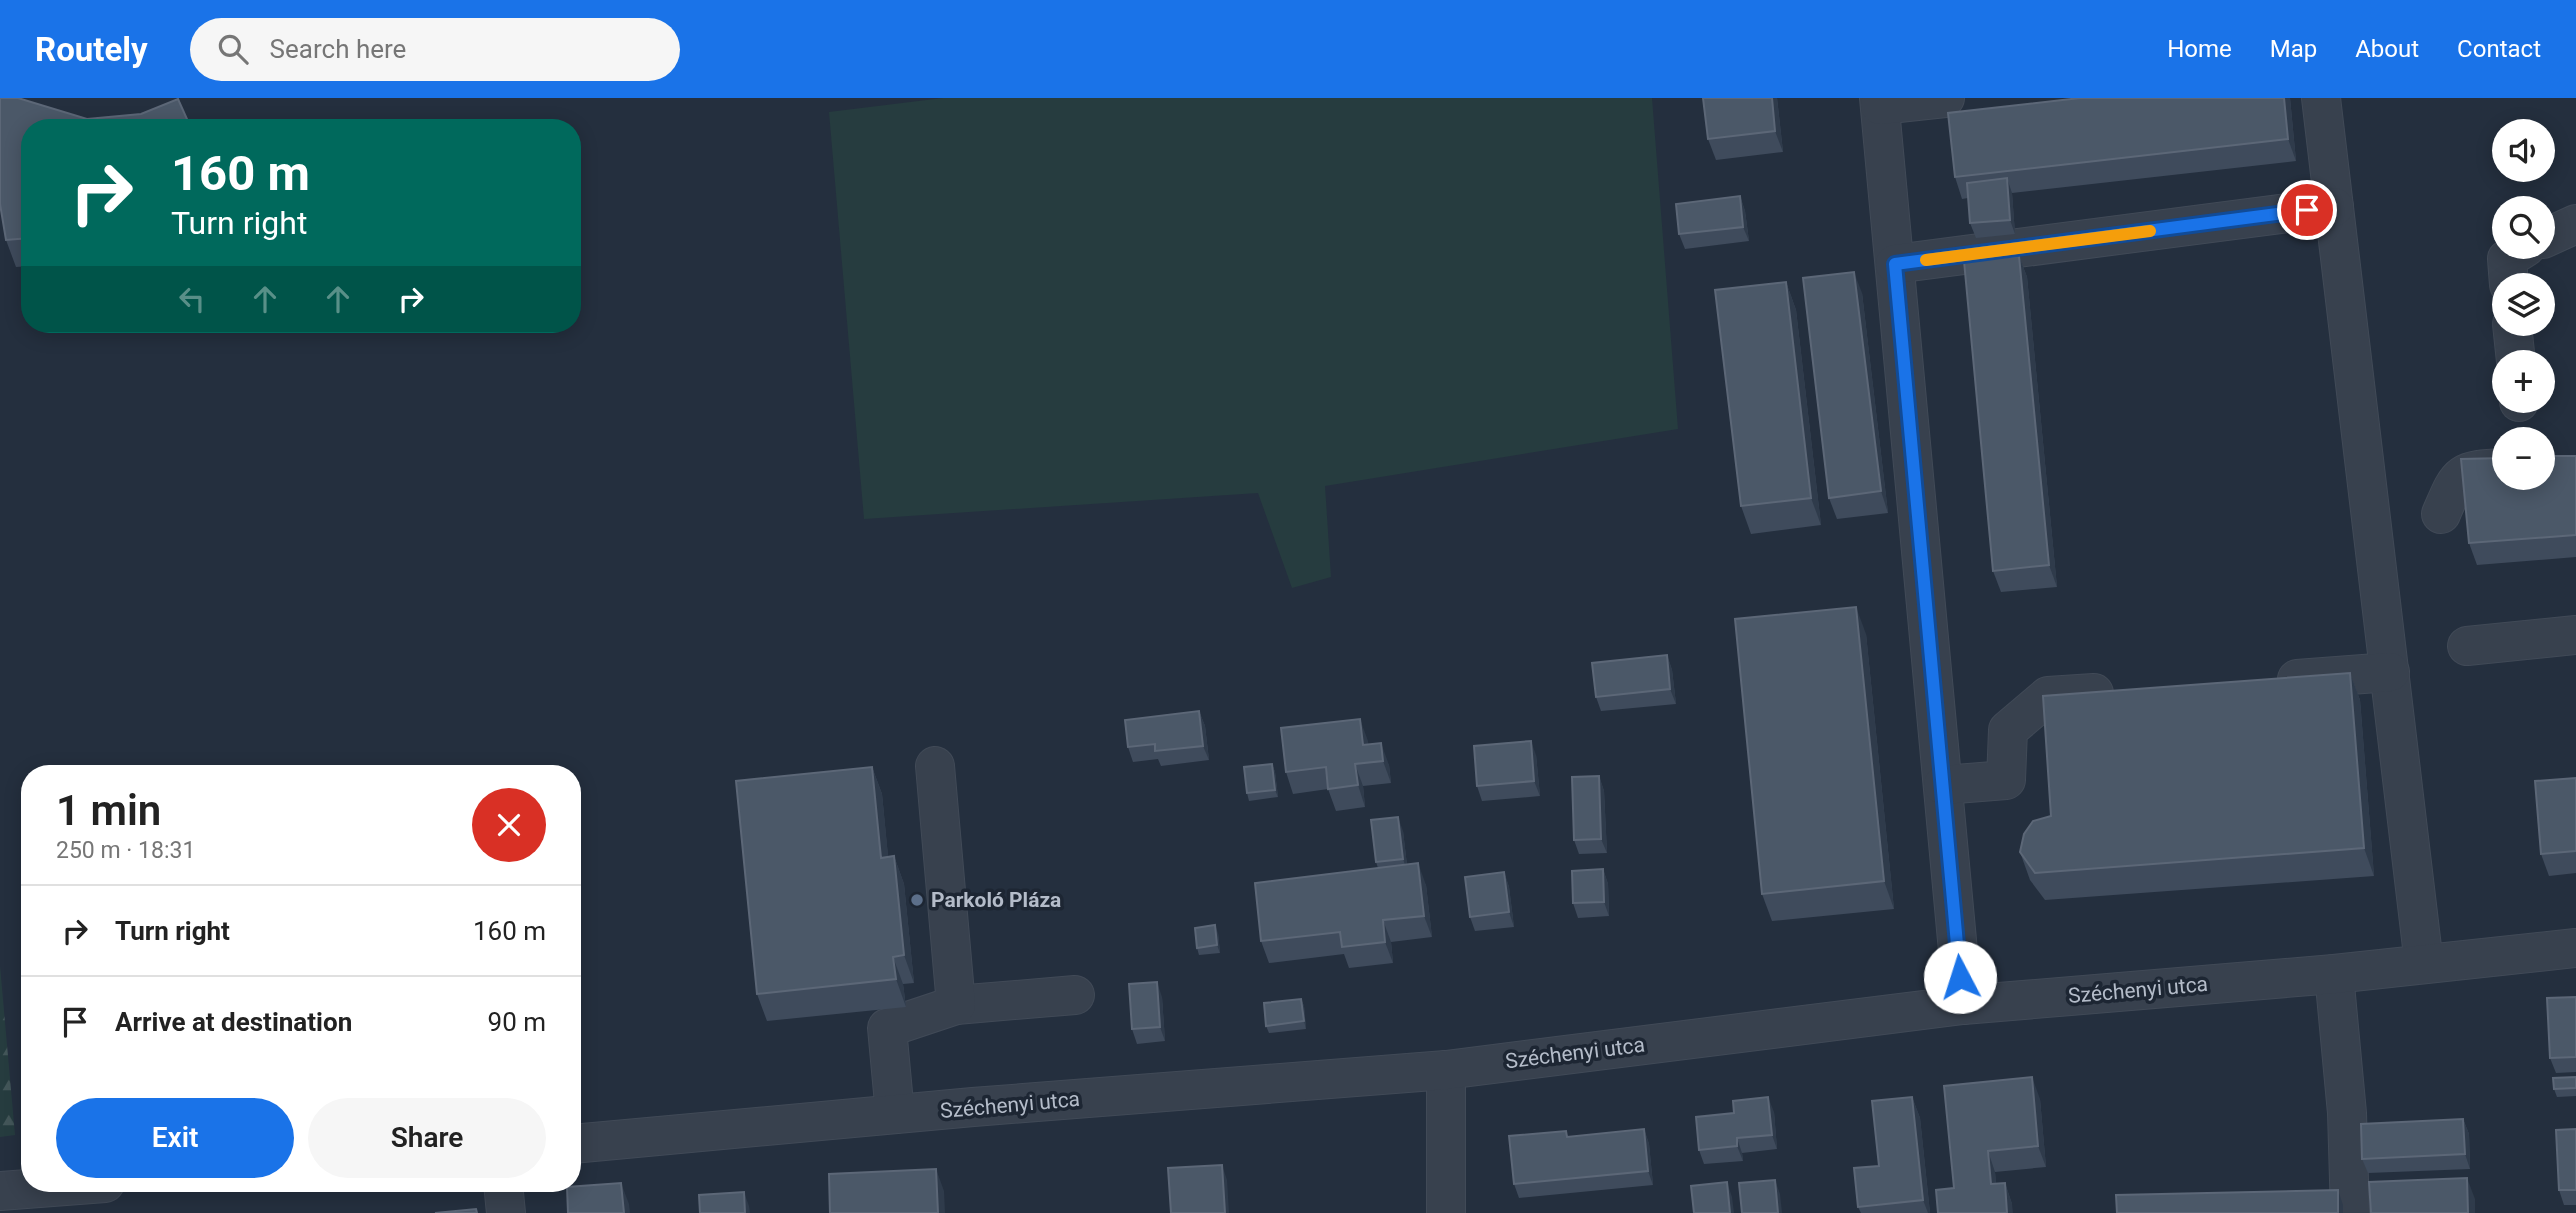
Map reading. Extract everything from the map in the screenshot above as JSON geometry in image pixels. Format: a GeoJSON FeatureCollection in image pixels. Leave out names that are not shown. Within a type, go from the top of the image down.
{"type":"FeatureCollection","features":[{"type":"Feature","properties":{"kind":"street"},"geometry":{"type":"LineString","coordinates":[[1945,98],[1880,102],[1963,1004]]}},
{"type":"Feature","properties":{"kind":"street"},"geometry":{"type":"LineString","coordinates":[[2321,98],[2424,964]]}},
{"type":"Feature","properties":{"kind":"street"},"geometry":{"type":"LineString","coordinates":[[1895,264],[2334,207]]}},
{"type":"Feature","properties":{"kind":"street"},"geometry":{"type":"LineString","coordinates":[[2555,233],[2576,223]]}},
{"type":"Feature","properties":{"kind":"street"},"geometry":{"type":"LineString","coordinates":[[2441,514],[2455,481],[2470,470],[2492,469]]}},
{"type":"Feature","properties":{"kind":"street"},"geometry":{"type":"LineString","coordinates":[[2467,646],[2576,635]]}},
{"type":"Feature","properties":{"kind":"street"},"geometry":{"type":"LineString","coordinates":[[2267,681],[2390,672]]}},
{"type":"Feature","properties":{"kind":"street"},"geometry":{"type":"LineString","coordinates":[[1943,785],[2006,779],[2008,730],[2048,696],[2130,691]]}},
{"type":"Feature","properties":{"kind":"street"},"geometry":{"type":"LineString","coordinates":[[934,766],[956,1005]]}},
{"type":"Feature","properties":{"kind":"street","name":"Széchenyi utca"},"geometry":{"type":"LineString","coordinates":[[581,1143],[895,1114],[1446,1070],[1963,1004],[2334,974],[2576,948]]}},
{"type":"Feature","properties":{"kind":"street"},"geometry":{"type":"LineString","coordinates":[[2334,974],[2347,1114],[2350,1213]]}},
{"type":"Feature","properties":{"kind":"street"},"geometry":{"type":"LineString","coordinates":[[895,1114],[887,1028],[956,1005],[1075,995]]}},
{"type":"Feature","properties":{"kind":"street"},"geometry":{"type":"LineString","coordinates":[[1446,1070],[1447,1213]]}},
{"type":"Feature","properties":{"kind":"street"},"geometry":{"type":"LineString","coordinates":[[0,1191],[21,1189]]}},
{"type":"Feature","properties":{"kind":"street"},"geometry":{"type":"LineString","coordinates":[[504,1192],[506,1213]]}},
{"type":"Feature","properties":{"kind":"green space"},"geometry":{"type":"Polygon","coordinates":[[[943,98],[1652,98],[1678,429],[1325,486],[1331,577],[1292,588],[1258,493],[864,519],[829,112],[943,98]]]}},
{"type":"Feature","properties":{"kind":"green space"},"geometry":{"type":"Polygon","coordinates":[[[0,966],[15,1135],[0,1137],[0,966]]]}},
{"type":"Feature","properties":{"kind":"building"},"geometry":{"type":"Polygon","coordinates":[[[0,98],[18,98],[87,119],[21,119],[21,239],[6,240],[0,204],[0,98]]]}},
{"type":"Feature","properties":{"kind":"building"},"geometry":{"type":"Polygon","coordinates":[[[1703,98],[1772,98],[1775,131],[1708,139],[1703,98]]]}},
{"type":"Feature","properties":{"kind":"building"},"geometry":{"type":"Polygon","coordinates":[[[2080,98],[2284,98],[2288,139],[1955,177],[1948,113],[2080,98]]]}},
{"type":"Feature","properties":{"kind":"building"},"geometry":{"type":"Polygon","coordinates":[[[178,99],[187,119],[87,119],[141,114],[178,99]]]}},
{"type":"Feature","properties":{"kind":"building"},"geometry":{"type":"Polygon","coordinates":[[[2007,178],[2010,220],[1970,223],[1967,183],[2007,178]]]}},
{"type":"Feature","properties":{"kind":"building"},"geometry":{"type":"Polygon","coordinates":[[[1740,196],[1743,227],[1679,234],[1676,204],[1740,196]]]}},
{"type":"Feature","properties":{"kind":"building"},"geometry":{"type":"Polygon","coordinates":[[[2019,256],[2049,565],[1993,571],[1964,261],[2019,256]]]}},
{"type":"Feature","properties":{"kind":"building"},"geometry":{"type":"Polygon","coordinates":[[[1854,272],[1881,491],[1829,498],[1803,278],[1854,272]]]}},
{"type":"Feature","properties":{"kind":"building"},"geometry":{"type":"Polygon","coordinates":[[[1786,282],[1811,498],[1741,506],[1715,290],[1786,282]]]}},
{"type":"Feature","properties":{"kind":"building"},"geometry":{"type":"Polygon","coordinates":[[[2555,456],[2576,456],[2576,535],[2469,543],[2461,459],[2492,458],[2492,490],[2555,490],[2555,456]]]}},
{"type":"Feature","properties":{"kind":"building"},"geometry":{"type":"Polygon","coordinates":[[[1856,607],[1884,881],[1762,894],[1735,619],[1856,607]]]}},
{"type":"Feature","properties":{"kind":"building"},"geometry":{"type":"Polygon","coordinates":[[[1667,655],[1670,689],[1596,697],[1592,663],[1667,655]]]}},
{"type":"Feature","properties":{"kind":"building"},"geometry":{"type":"Polygon","coordinates":[[[2350,673],[2364,848],[2035,873],[2020,852],[2024,834],[2033,821],[2051,816],[2043,696],[2350,673]]]}},
{"type":"Feature","properties":{"kind":"building"},"geometry":{"type":"Polygon","coordinates":[[[1199,711],[1203,746],[1155,751],[1155,744],[1128,747],[1125,720],[1199,711]]]}},
{"type":"Feature","properties":{"kind":"building"},"geometry":{"type":"Polygon","coordinates":[[[1360,719],[1363,745],[1381,743],[1383,761],[1355,764],[1358,785],[1328,789],[1326,767],[1286,772],[1281,728],[1360,719]]]}},
{"type":"Feature","properties":{"kind":"building"},"geometry":{"type":"Polygon","coordinates":[[[1531,741],[1534,781],[1477,786],[1474,746],[1531,741]]]}},
{"type":"Feature","properties":{"kind":"building"},"geometry":{"type":"Polygon","coordinates":[[[1272,764],[1275,790],[1247,793],[1244,767],[1272,764]]]}},
{"type":"Feature","properties":{"kind":"building"},"geometry":{"type":"Polygon","coordinates":[[[872,767],[881,858],[894,856],[904,955],[893,957],[896,979],[757,994],[736,781],[872,767]]]}},
{"type":"Feature","properties":{"kind":"building"},"geometry":{"type":"Polygon","coordinates":[[[1599,776],[1601,839],[1574,840],[1572,777],[1599,776]]]}},
{"type":"Feature","properties":{"kind":"building"},"geometry":{"type":"Polygon","coordinates":[[[2576,778],[2576,851],[2541,854],[2535,781],[2576,778]]]}},
{"type":"Feature","properties":{"kind":"building"},"geometry":{"type":"Polygon","coordinates":[[[1398,817],[1403,859],[1376,862],[1371,820],[1398,817]]]}},
{"type":"Feature","properties":{"kind":"building"},"geometry":{"type":"Polygon","coordinates":[[[1418,863],[1424,916],[1383,920],[1385,942],[1342,947],[1340,932],[1261,941],[1255,883],[1418,863]]]}},
{"type":"Feature","properties":{"kind":"building"},"geometry":{"type":"Polygon","coordinates":[[[1603,869],[1604,902],[1573,903],[1572,871],[1603,869]]]}},
{"type":"Feature","properties":{"kind":"building"},"geometry":{"type":"Polygon","coordinates":[[[1504,872],[1509,912],[1470,917],[1465,877],[1504,872]]]}},
{"type":"Feature","properties":{"kind":"building"},"geometry":{"type":"Polygon","coordinates":[[[1215,925],[1217,945],[1197,948],[1195,928],[1215,925]]]}},
{"type":"Feature","properties":{"kind":"building"},"geometry":{"type":"Polygon","coordinates":[[[1157,982],[1160,1027],[1132,1029],[1129,984],[1157,982]]]}},
{"type":"Feature","properties":{"kind":"building"},"geometry":{"type":"Polygon","coordinates":[[[2576,997],[2576,1057],[2550,1058],[2547,998],[2576,997]]]}},
{"type":"Feature","properties":{"kind":"building"},"geometry":{"type":"Polygon","coordinates":[[[1301,999],[1304,1021],[1266,1026],[1264,1003],[1301,999]]]}},
{"type":"Feature","properties":{"kind":"building"},"geometry":{"type":"Polygon","coordinates":[[[2032,1077],[2038,1146],[1988,1151],[1991,1184],[2005,1183],[2007,1213],[1938,1213],[1936,1190],[1954,1188],[1944,1086],[2032,1077]]]}},
{"type":"Feature","properties":{"kind":"building"},"geometry":{"type":"Polygon","coordinates":[[[2576,1077],[2576,1088],[2554,1089],[2553,1078],[2576,1077]]]}},
{"type":"Feature","properties":{"kind":"building"},"geometry":{"type":"Polygon","coordinates":[[[1768,1097],[1772,1135],[1737,1138],[1737,1146],[1699,1150],[1696,1117],[1734,1113],[1733,1101],[1768,1097]]]}},
{"type":"Feature","properties":{"kind":"building"},"geometry":{"type":"Polygon","coordinates":[[[1912,1097],[1923,1200],[1858,1207],[1854,1168],[1879,1166],[1872,1101],[1912,1097]]]}},
{"type":"Feature","properties":{"kind":"building"},"geometry":{"type":"Polygon","coordinates":[[[2463,1119],[2465,1154],[2362,1159],[2361,1124],[2463,1119]]]}},
{"type":"Feature","properties":{"kind":"building"},"geometry":{"type":"Polygon","coordinates":[[[1644,1129],[1648,1171],[1514,1184],[1509,1136],[1566,1131],[1567,1137],[1644,1129]]]}},
{"type":"Feature","properties":{"kind":"building"},"geometry":{"type":"Polygon","coordinates":[[[2576,1129],[2576,1190],[2559,1190],[2556,1130],[2576,1129]]]}},
{"type":"Feature","properties":{"kind":"building"},"geometry":{"type":"Polygon","coordinates":[[[1222,1165],[1225,1213],[1171,1213],[1168,1168],[1222,1165]]]}},
{"type":"Feature","properties":{"kind":"building"},"geometry":{"type":"Polygon","coordinates":[[[936,1169],[938,1213],[830,1213],[829,1174],[936,1169]]]}},
{"type":"Feature","properties":{"kind":"building"},"geometry":{"type":"Polygon","coordinates":[[[2467,1178],[2468,1213],[2371,1213],[2369,1182],[2467,1178]]]}},
{"type":"Feature","properties":{"kind":"building"},"geometry":{"type":"Polygon","coordinates":[[[1775,1180],[1778,1213],[1742,1213],[1739,1183],[1775,1180]]]}},
{"type":"Feature","properties":{"kind":"building"},"geometry":{"type":"Polygon","coordinates":[[[1727,1182],[1730,1213],[1694,1213],[1691,1186],[1727,1182]]]}},
{"type":"Feature","properties":{"kind":"building"},"geometry":{"type":"Polygon","coordinates":[[[621,1183],[624,1213],[568,1213],[567,1192],[581,1192],[581,1186],[621,1183]]]}},
{"type":"Feature","properties":{"kind":"building"},"geometry":{"type":"Polygon","coordinates":[[[2338,1190],[2338,1213],[2117,1213],[2116,1195],[2338,1190]]]}},
{"type":"Feature","properties":{"kind":"building"},"geometry":{"type":"Polygon","coordinates":[[[744,1192],[745,1213],[700,1213],[699,1195],[744,1192]]]}},
{"type":"Feature","properties":{"kind":"building"},"geometry":{"type":"Polygon","coordinates":[[[476,1209],[477,1213],[435,1213],[476,1209]]]}},
{"type":"Feature","properties":{"kind":"slow traffic"},"geometry":{"type":"LineString","coordinates":[[1926,260],[2150,231]]}},
{"type":"Feature","properties":{"kind":"place","name":"Parkoló Pláza"},"geometry":{"type":"Point","coordinates":[917,900]}},
{"type":"Feature","properties":{"kind":"route"},"geometry":{"type":"LineString","coordinates":[[1960,977],[1895,264],[2307,210]]}}]}
